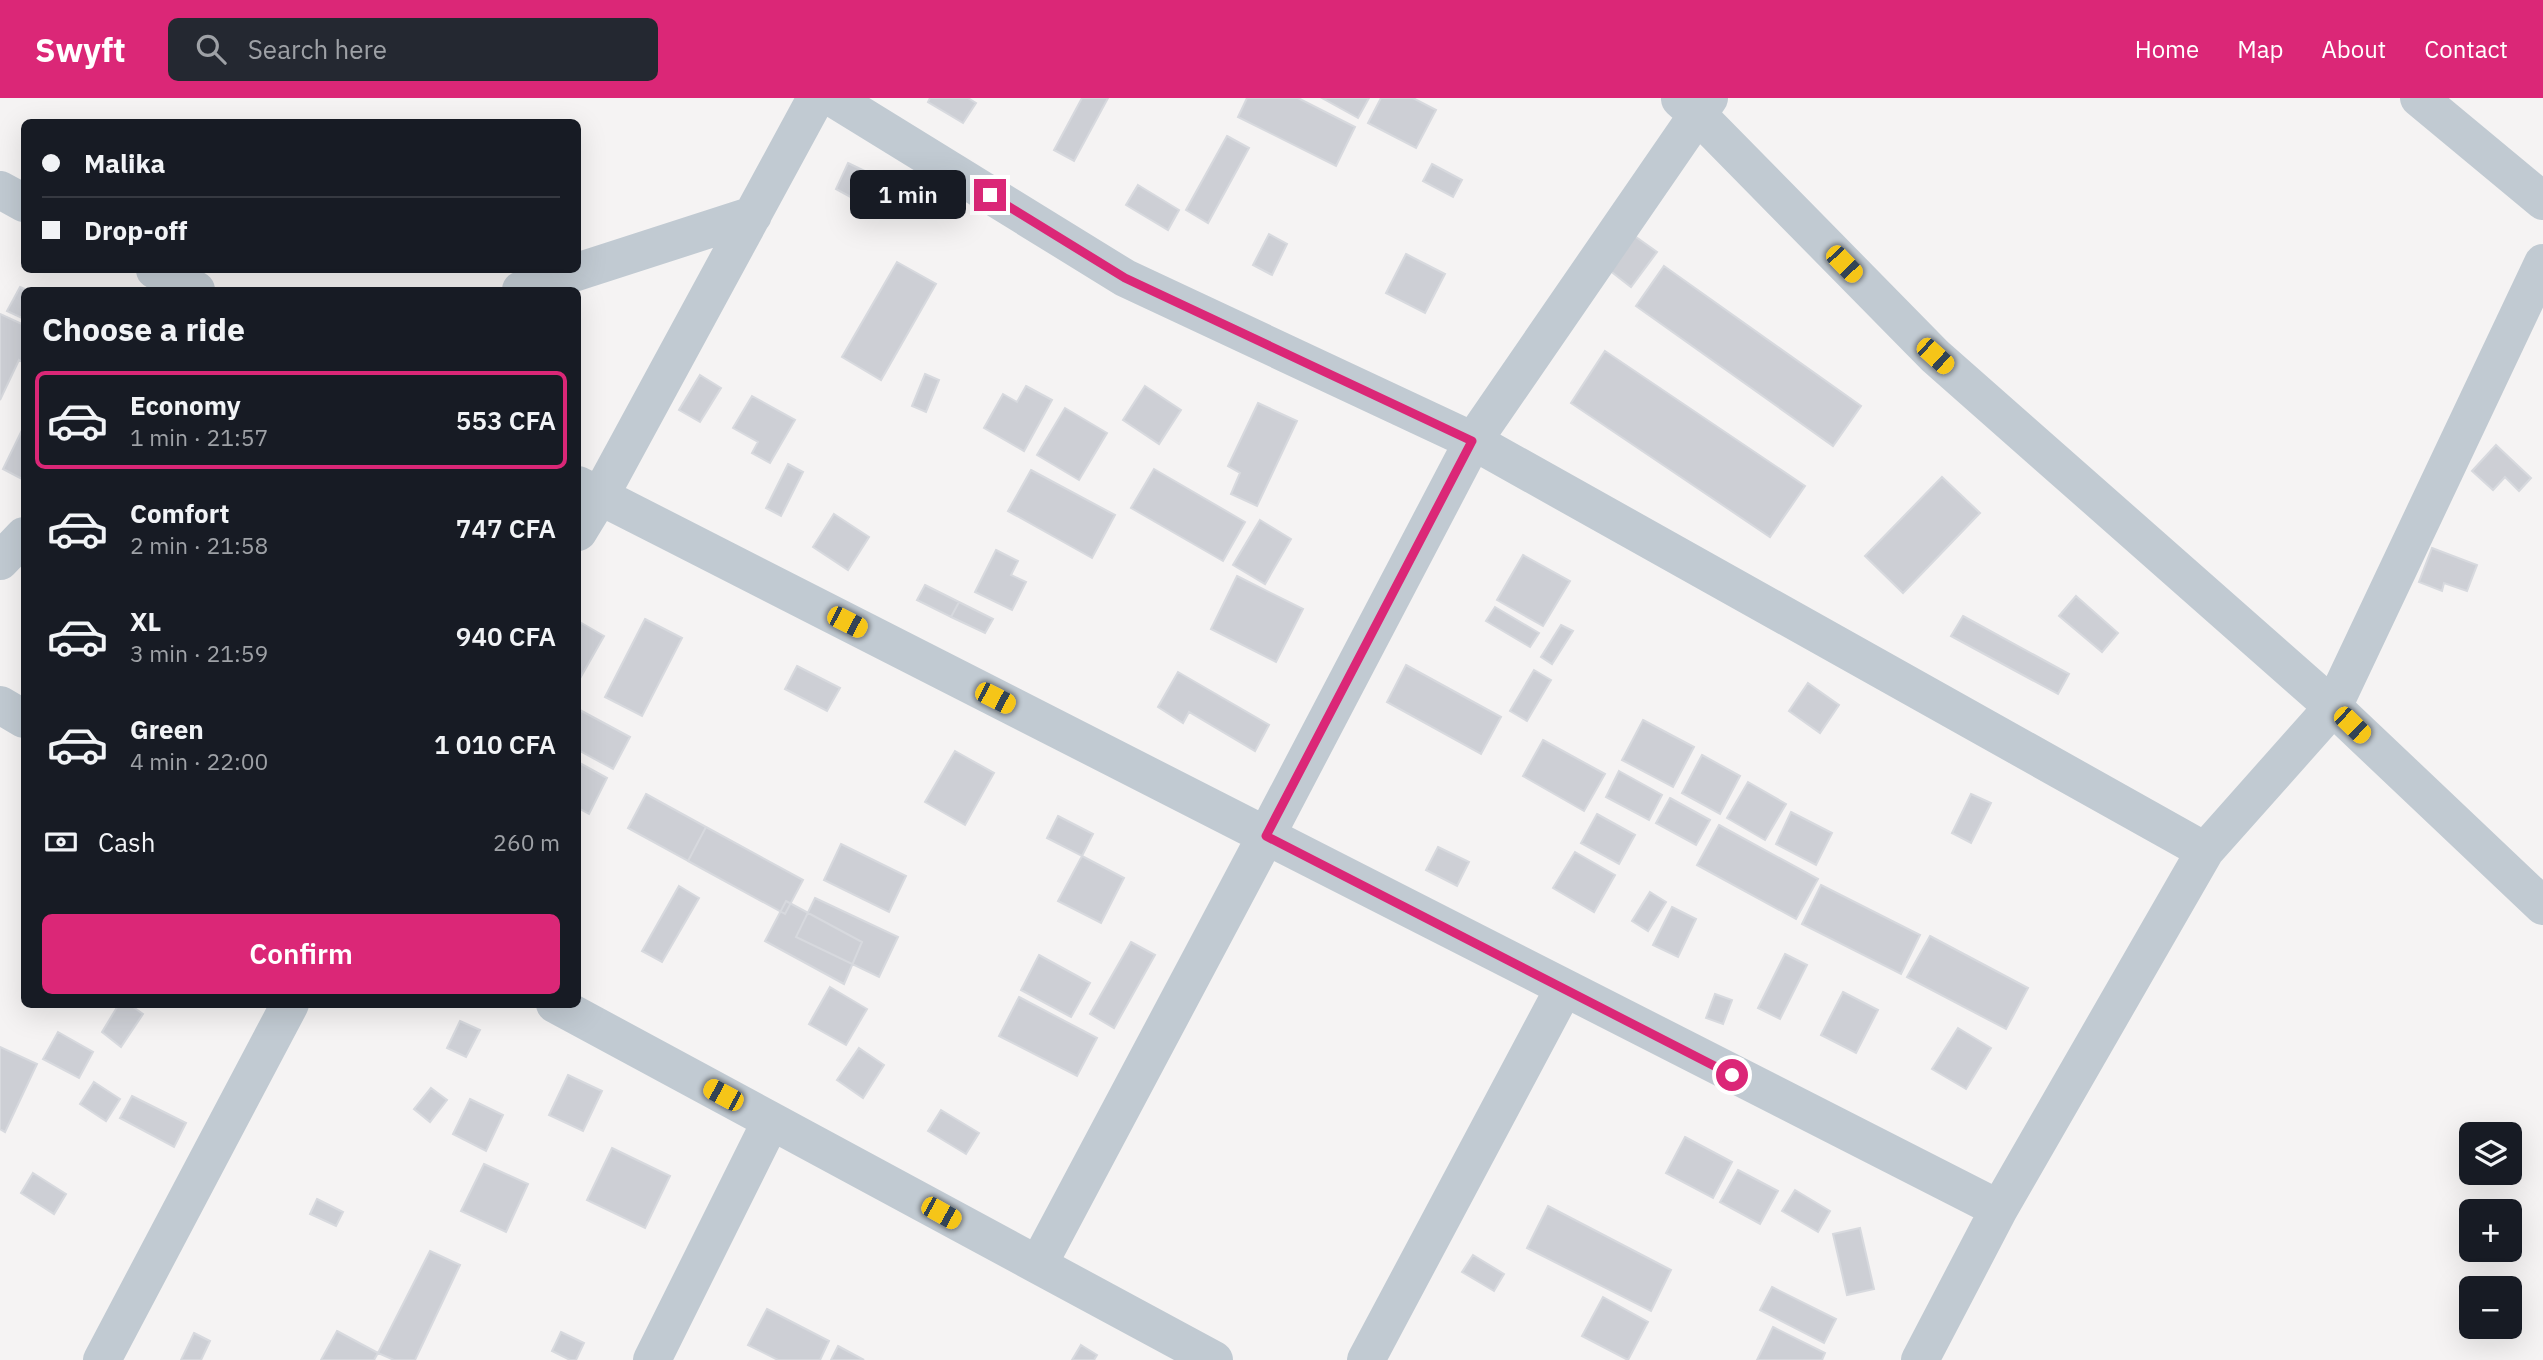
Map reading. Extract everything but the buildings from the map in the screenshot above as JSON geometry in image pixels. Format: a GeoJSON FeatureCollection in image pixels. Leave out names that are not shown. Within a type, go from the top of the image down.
{"type":"FeatureCollection","features":[{"type":"Feature","properties":{"kind":"street"},"geometry":{"type":"LineString","coordinates":[[581,521],[589,491],[752,215],[816,98]]}},
{"type":"Feature","properties":{"kind":"street"},"geometry":{"type":"LineString","coordinates":[[834,98],[1125,278],[1472,441],[2205,851]]}},
{"type":"Feature","properties":{"kind":"street"},"geometry":{"type":"LineString","coordinates":[[2419,98],[2543,201]]}},
{"type":"Feature","properties":{"kind":"street"},"geometry":{"type":"LineString","coordinates":[[1038,1265],[1472,441],[1695,104],[1935,356],[2333,707],[2543,906]]}},
{"type":"Feature","properties":{"kind":"street"},"geometry":{"type":"LineString","coordinates":[[0,190],[21,201]]}},
{"type":"Feature","properties":{"kind":"street"},"geometry":{"type":"LineString","coordinates":[[581,271],[752,215]]}},
{"type":"Feature","properties":{"kind":"street"},"geometry":{"type":"LineString","coordinates":[[1920,1360],[1999,1209],[2205,851],[2333,707],[2543,263]]}},
{"type":"Feature","properties":{"kind":"street"},"geometry":{"type":"LineString","coordinates":[[161,273],[190,287]]}},
{"type":"Feature","properties":{"kind":"street"},"geometry":{"type":"LineString","coordinates":[[530,287],[573,273]]}},
{"type":"Feature","properties":{"kind":"street"},"geometry":{"type":"LineString","coordinates":[[589,491],[1563,990],[1999,1209]]}},
{"type":"Feature","properties":{"kind":"street"},"geometry":{"type":"LineString","coordinates":[[0,561],[21,539]]}},
{"type":"Feature","properties":{"kind":"street"},"geometry":{"type":"LineString","coordinates":[[0,697],[21,692]]}},
{"type":"Feature","properties":{"kind":"street"},"geometry":{"type":"LineString","coordinates":[[0,705],[21,717]]}},
{"type":"Feature","properties":{"kind":"street"},"geometry":{"type":"LineString","coordinates":[[1366,1360],[1563,990]]}},
{"type":"Feature","properties":{"kind":"street"},"geometry":{"type":"LineString","coordinates":[[102,1360],[288,1008]]}},
{"type":"Feature","properties":{"kind":"street"},"geometry":{"type":"LineString","coordinates":[[562,1008],[1214,1360]]}},
{"type":"Feature","properties":{"kind":"street"},"geometry":{"type":"LineString","coordinates":[[652,1360],[771,1121]]}},
{"type":"Feature","properties":{"kind":"route"},"geometry":{"type":"LineString","coordinates":[[990,195],[1125,278],[1472,441],[1266,836],[1732,1075]]}}]}
